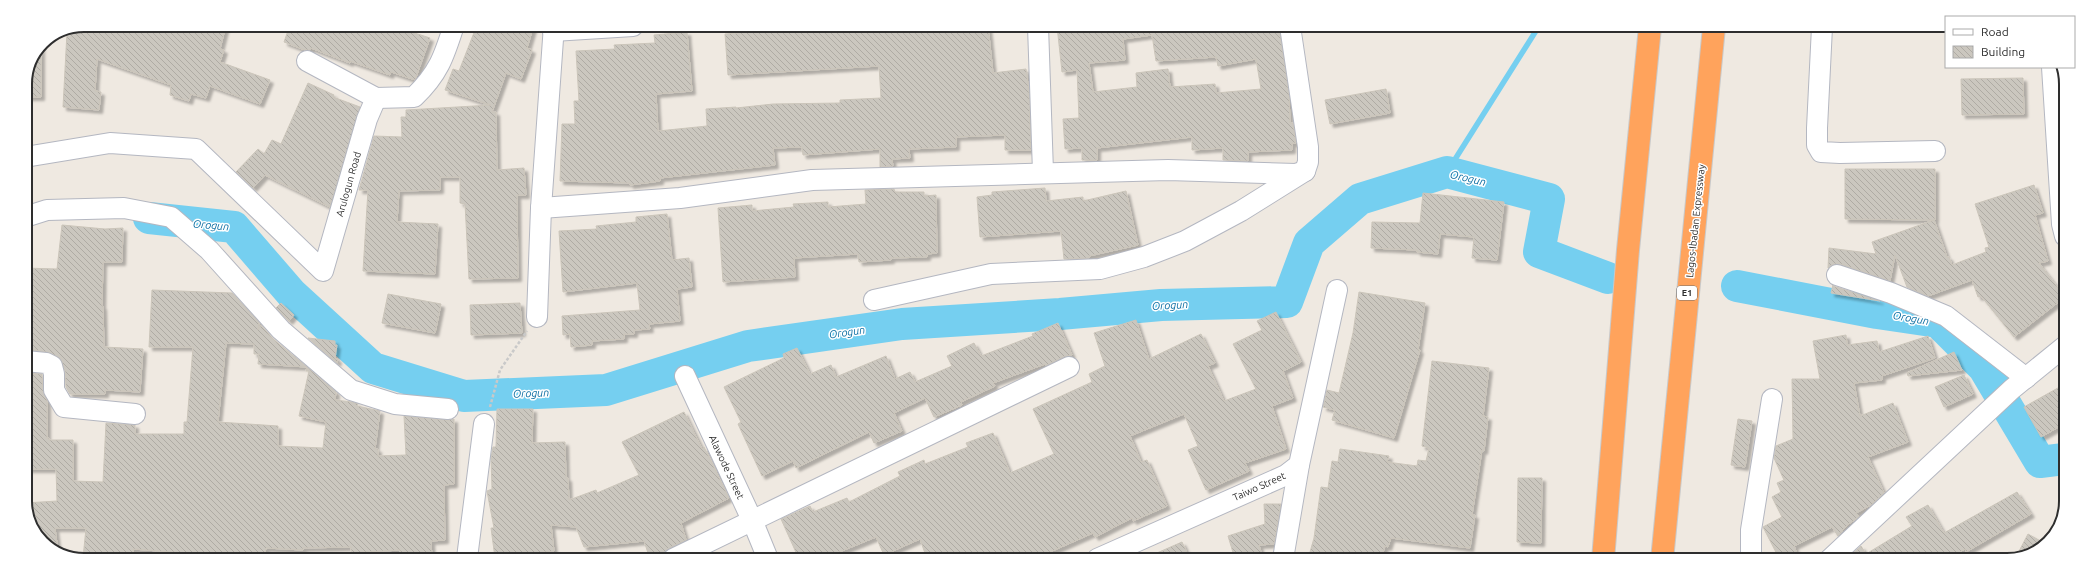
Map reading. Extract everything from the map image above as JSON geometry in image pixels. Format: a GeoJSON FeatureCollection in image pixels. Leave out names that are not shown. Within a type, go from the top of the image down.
{"type":"FeatureCollection","features":[{"type":"Feature","properties":{"kind":"highway"},"geometry":{"type":"LineString","coordinates":[[1604,553],[1628,250],[1650,32]]}},
{"type":"Feature","properties":{"kind":"highway","name":"Lagos-Ibadan Expressway"},"geometry":{"type":"LineString","coordinates":[[1663,553],[1714,32]]}},
{"type":"Feature","properties":{"kind":"street"},"geometry":{"type":"LineString","coordinates":[[307,62],[376,98],[414,97],[429,83],[442,62],[452,32]]}},
{"type":"Feature","properties":{"kind":"street"},"geometry":{"type":"LineString","coordinates":[[537,317],[541,208],[554,32]]}},
{"type":"Feature","properties":{"kind":"street"},"geometry":{"type":"LineString","coordinates":[[1038,32],[1043,172]]}},
{"type":"Feature","properties":{"kind":"street"},"geometry":{"type":"LineString","coordinates":[[874,300],[991,274],[1100,269],[1144,257],[1185,241],[1242,211],[1305,171],[1308,162],[1308,147],[1291,32]]}},
{"type":"Feature","properties":{"kind":"street"},"geometry":{"type":"LineString","coordinates":[[1822,32],[1817,144],[1822,152],[1935,151]]}},
{"type":"Feature","properties":{"kind":"street"},"geometry":{"type":"LineString","coordinates":[[2052,68],[2059,83]]}},
{"type":"Feature","properties":{"kind":"street","name":"Arulogun Road"},"geometry":{"type":"LineString","coordinates":[[32,156],[110,143],[196,149],[323,271],[367,119],[376,98]]}},
{"type":"Feature","properties":{"kind":"street"},"geometry":{"type":"LineString","coordinates":[[541,208],[680,198],[812,180],[1043,172],[1168,170],[1296,174],[1305,171]]}},
{"type":"Feature","properties":{"kind":"street"},"geometry":{"type":"LineString","coordinates":[[32,215],[47,210],[124,208],[171,217],[209,250],[281,330],[351,390],[395,404],[448,409]]}},
{"type":"Feature","properties":{"kind":"street"},"geometry":{"type":"LineString","coordinates":[[1837,275],[1891,293],[1946,316],[2019,384]]}},
{"type":"Feature","properties":{"kind":"street"},"geometry":{"type":"LineString","coordinates":[[1284,553],[1299,465],[1337,290]]}},
{"type":"Feature","properties":{"kind":"street"},"geometry":{"type":"LineString","coordinates":[[1836,553],[1982,417],[2059,351]]}},
{"type":"Feature","properties":{"kind":"street"},"geometry":{"type":"LineString","coordinates":[[32,362],[46,363],[52,366],[54,374],[54,390],[64,407],[135,414]]}},
{"type":"Feature","properties":{"kind":"street"},"geometry":{"type":"LineString","coordinates":[[685,553],[1069,367]]}},
{"type":"Feature","properties":{"kind":"street","name":"Alawode Street"},"geometry":{"type":"LineString","coordinates":[[685,376],[752,520],[766,553]]}},
{"type":"Feature","properties":{"kind":"street"},"geometry":{"type":"LineString","coordinates":[[1751,553],[1751,530],[1772,399]]}},
{"type":"Feature","properties":{"kind":"street"},"geometry":{"type":"LineString","coordinates":[[468,553],[484,424]]}},
{"type":"Feature","properties":{"kind":"street","name":"Taiwo Street"},"geometry":{"type":"LineString","coordinates":[[1111,553],[1286,474],[1299,465]]}},
{"type":"Feature","properties":{"kind":"path"},"geometry":{"type":"LineString","coordinates":[[491,403],[500,370],[537,317]]}},
{"type":"Feature","properties":{"kind":"building"},"geometry":{"type":"Polygon","coordinates":[[[224,32],[220,49],[224,50],[220,62],[270,80],[260,104],[210,86],[206,98],[191,94],[189,101],[170,95],[171,85],[97,59],[95,91],[101,92],[99,110],[63,107],[67,35],[74,33],[224,32]]]}},
{"type":"Feature","properties":{"kind":"building"},"geometry":{"type":"Polygon","coordinates":[[[288,32],[412,32],[430,38],[415,80],[391,72],[390,75],[350,61],[350,63],[311,48],[310,50],[305,50],[284,42],[288,32]]]}},
{"type":"Feature","properties":{"kind":"building"},"geometry":{"type":"Polygon","coordinates":[[[474,32],[532,32],[527,48],[532,50],[521,79],[506,73],[492,112],[496,112],[497,170],[524,168],[526,195],[517,195],[518,278],[469,279],[465,204],[460,203],[460,177],[440,177],[440,190],[399,191],[397,222],[438,224],[435,274],[363,271],[368,190],[359,190],[374,136],[402,137],[401,117],[406,117],[406,110],[491,105],[445,90],[453,69],[459,71],[474,32]]]}},
{"type":"Feature","properties":{"kind":"building"},"geometry":{"type":"Polygon","coordinates":[[[687,32],[692,91],[656,94],[658,131],[707,126],[706,109],[736,108],[773,104],[840,103],[840,100],[881,98],[879,66],[728,75],[725,34],[749,32],[989,32],[993,73],[1026,69],[1029,92],[1031,150],[1005,150],[1005,135],[956,137],[956,147],[909,149],[910,158],[892,159],[893,166],[880,167],[880,149],[803,155],[802,147],[773,148],[775,165],[660,178],[660,181],[630,185],[630,183],[560,181],[562,124],[575,124],[574,101],[579,101],[576,51],[615,49],[614,45],[655,43],[654,35],[687,32]]]}},
{"type":"Feature","properties":{"kind":"building"},"geometry":{"type":"Polygon","coordinates":[[[1058,32],[1280,32],[1289,94],[1290,123],[1293,123],[1296,143],[1292,143],[1292,150],[1248,152],[1248,161],[1223,160],[1223,148],[1192,150],[1192,137],[1097,148],[1097,160],[1082,160],[1082,148],[1065,149],[1063,119],[1079,118],[1077,70],[1062,72],[1058,32]],[[1152,35],[1123,39],[1125,60],[1089,63],[1093,92],[1137,87],[1136,73],[1168,69],[1170,87],[1215,84],[1216,93],[1261,89],[1256,59],[1218,66],[1216,57],[1156,61],[1152,35]]]}},
{"type":"Feature","properties":{"kind":"building"},"geometry":{"type":"Polygon","coordinates":[[[41,55],[41,97],[32,97],[32,84],[36,64],[41,55]]]}},
{"type":"Feature","properties":{"kind":"building"},"geometry":{"type":"Polygon","coordinates":[[[2023,78],[2024,114],[1962,115],[1961,79],[2023,78]]]}},
{"type":"Feature","properties":{"kind":"building"},"geometry":{"type":"Polygon","coordinates":[[[308,83],[334,95],[333,97],[360,107],[330,207],[265,175],[253,188],[236,172],[258,149],[264,154],[272,140],[281,144],[308,83]]]}},
{"type":"Feature","properties":{"kind":"building"},"geometry":{"type":"Polygon","coordinates":[[[1386,89],[1390,113],[1330,124],[1325,100],[1386,89]]]}},
{"type":"Feature","properties":{"kind":"building"},"geometry":{"type":"Polygon","coordinates":[[[1845,169],[1935,169],[1935,220],[1845,219],[1845,169]]]}},
{"type":"Feature","properties":{"kind":"building"},"geometry":{"type":"Polygon","coordinates":[[[2034,185],[2043,213],[2035,215],[2048,261],[2039,263],[2059,289],[2059,302],[2014,337],[1981,296],[1978,297],[1972,280],[1928,296],[1907,287],[1895,255],[1890,281],[1841,264],[1834,264],[1828,268],[1829,248],[1876,254],[1872,242],[1934,220],[1947,257],[1949,257],[1952,265],[1986,252],[1985,248],[1989,247],[1975,204],[2034,185]]]}},
{"type":"Feature","properties":{"kind":"building"},"geometry":{"type":"Polygon","coordinates":[[[1045,188],[1046,201],[1083,197],[1083,201],[1126,191],[1138,245],[1089,256],[1089,258],[1064,259],[1061,231],[980,237],[977,197],[992,195],[992,192],[1045,188]]]}},
{"type":"Feature","properties":{"kind":"building"},"geometry":{"type":"Polygon","coordinates":[[[894,189],[895,192],[924,192],[924,196],[936,195],[937,253],[927,254],[927,257],[891,258],[891,260],[859,262],[858,254],[794,258],[795,277],[723,282],[718,208],[752,205],[752,211],[794,207],[793,204],[828,202],[828,207],[866,204],[865,190],[894,189]]]}},
{"type":"Feature","properties":{"kind":"building"},"geometry":{"type":"Polygon","coordinates":[[[1423,193],[1504,202],[1497,260],[1472,258],[1474,237],[1440,234],[1438,254],[1417,252],[1417,250],[1371,248],[1372,222],[1420,223],[1423,193]]]}},
{"type":"Feature","properties":{"kind":"building"},"geometry":{"type":"Polygon","coordinates":[[[667,214],[672,260],[689,258],[692,287],[677,289],[680,321],[649,324],[650,329],[634,330],[634,334],[624,334],[624,339],[592,341],[592,345],[571,347],[570,334],[563,335],[562,316],[640,310],[637,283],[563,292],[559,231],[597,229],[596,226],[636,222],[636,217],[667,214]]]}},
{"type":"Feature","properties":{"kind":"building"},"geometry":{"type":"Polygon","coordinates":[[[62,225],[105,229],[123,228],[122,262],[103,262],[102,306],[104,347],[143,349],[140,392],[105,390],[105,394],[70,394],[66,387],[65,371],[61,359],[51,353],[32,349],[32,268],[57,269],[62,225]]]}},
{"type":"Feature","properties":{"kind":"building"},"geometry":{"type":"Polygon","coordinates":[[[1833,286],[1880,301],[1831,293],[1833,286]]]}},
{"type":"Feature","properties":{"kind":"building"},"geometry":{"type":"Polygon","coordinates":[[[152,290],[232,293],[259,322],[258,330],[261,325],[273,339],[307,367],[336,392],[335,400],[352,402],[358,404],[357,406],[380,411],[375,449],[378,449],[378,456],[406,455],[404,416],[447,420],[454,419],[454,484],[444,485],[445,540],[431,541],[432,553],[400,553],[400,550],[351,553],[351,547],[303,548],[303,550],[266,548],[265,553],[184,553],[133,549],[133,553],[84,553],[86,528],[55,528],[57,545],[55,544],[41,530],[36,521],[32,504],[32,503],[57,501],[56,469],[32,469],[32,373],[42,374],[43,390],[47,401],[47,438],[49,438],[49,440],[73,440],[73,481],[103,482],[106,423],[135,425],[135,434],[184,434],[184,422],[187,422],[193,347],[149,347],[152,290]],[[226,343],[218,422],[278,426],[278,446],[323,448],[326,422],[299,416],[309,371],[306,371],[307,367],[258,364],[259,354],[254,354],[254,344],[226,343]]]}},
{"type":"Feature","properties":{"kind":"building"},"geometry":{"type":"Polygon","coordinates":[[[1359,292],[1425,303],[1418,350],[1420,350],[1394,438],[1332,420],[1335,410],[1323,407],[1327,390],[1339,393],[1353,333],[1359,292]]]}},
{"type":"Feature","properties":{"kind":"building"},"geometry":{"type":"Polygon","coordinates":[[[388,294],[441,304],[435,333],[382,323],[388,294]]]}},
{"type":"Feature","properties":{"kind":"building"},"geometry":{"type":"Polygon","coordinates":[[[281,303],[294,315],[289,321],[276,308],[281,303]]]}},
{"type":"Feature","properties":{"kind":"building"},"geometry":{"type":"Polygon","coordinates":[[[520,303],[522,333],[471,335],[470,305],[520,303]]]}},
{"type":"Feature","properties":{"kind":"building"},"geometry":{"type":"Polygon","coordinates":[[[1276,312],[1301,362],[1283,371],[1293,398],[1272,406],[1286,449],[1245,463],[1249,471],[1206,490],[1188,450],[1198,446],[1184,414],[1130,436],[1141,462],[1147,460],[1167,506],[1133,521],[1132,518],[1095,537],[1093,533],[1048,553],[925,553],[920,539],[888,553],[883,553],[876,537],[837,553],[796,553],[781,519],[810,506],[813,512],[847,498],[849,502],[900,476],[898,472],[924,460],[925,464],[968,447],[966,443],[993,433],[1010,473],[1054,454],[1033,409],[1092,382],[1089,374],[1105,366],[1094,333],[1136,320],[1149,359],[1201,334],[1215,363],[1208,366],[1224,401],[1256,389],[1233,344],[1262,330],[1257,321],[1276,312]]]}},
{"type":"Feature","properties":{"kind":"building"},"geometry":{"type":"Polygon","coordinates":[[[1058,323],[1072,355],[1064,357],[1046,366],[1045,364],[993,383],[995,386],[961,402],[962,405],[934,417],[925,398],[894,413],[902,431],[874,443],[869,432],[796,468],[793,461],[762,476],[738,424],[741,422],[724,387],[784,358],[783,354],[797,348],[810,374],[831,365],[836,377],[886,356],[895,379],[910,372],[915,382],[952,366],[947,356],[974,343],[981,356],[1033,336],[1032,334],[1058,323]]]}},
{"type":"Feature","properties":{"kind":"building"},"geometry":{"type":"Polygon","coordinates":[[[1846,335],[1847,345],[1877,341],[1879,352],[1928,336],[1935,358],[1882,376],[1882,380],[1854,383],[1860,416],[1893,403],[1908,442],[1868,457],[1884,493],[1871,505],[1856,513],[1859,517],[1847,525],[1838,536],[1832,527],[1794,546],[1797,553],[1776,553],[1763,527],[1782,517],[1772,497],[1781,492],[1777,483],[1784,480],[1774,458],[1776,446],[1793,439],[1792,379],[1820,379],[1813,341],[1846,335]]]}},
{"type":"Feature","properties":{"kind":"building"},"geometry":{"type":"Polygon","coordinates":[[[308,338],[335,341],[335,345],[337,345],[335,359],[338,359],[337,363],[308,338]]]}},
{"type":"Feature","properties":{"kind":"building"},"geometry":{"type":"Polygon","coordinates":[[[1954,352],[1962,370],[1908,376],[1907,373],[1954,352]]]}},
{"type":"Feature","properties":{"kind":"building"},"geometry":{"type":"Polygon","coordinates":[[[1432,361],[1489,368],[1483,416],[1488,417],[1484,451],[1482,450],[1472,515],[1475,515],[1470,548],[1391,538],[1388,547],[1385,546],[1383,553],[1310,553],[1314,538],[1321,487],[1328,488],[1332,461],[1338,462],[1340,449],[1389,456],[1387,462],[1417,466],[1418,460],[1426,461],[1429,448],[1422,446],[1432,361]]]}},
{"type":"Feature","properties":{"kind":"building"},"geometry":{"type":"Polygon","coordinates":[[[1964,375],[1973,394],[1944,407],[1935,387],[1964,375]]]}},
{"type":"Feature","properties":{"kind":"building"},"geometry":{"type":"Polygon","coordinates":[[[2059,387],[2059,427],[2041,437],[2024,407],[2059,387]]]}},
{"type":"Feature","properties":{"kind":"building"},"geometry":{"type":"Polygon","coordinates":[[[497,409],[533,409],[532,443],[565,442],[566,478],[568,478],[569,500],[596,490],[597,493],[639,475],[622,442],[684,412],[702,449],[704,447],[729,498],[681,523],[686,540],[668,549],[665,553],[648,553],[644,541],[584,547],[576,527],[551,525],[554,551],[537,553],[494,553],[491,528],[494,528],[487,491],[492,489],[491,458],[493,447],[496,447],[497,409]]]}},
{"type":"Feature","properties":{"kind":"building"},"geometry":{"type":"Polygon","coordinates":[[[1738,419],[1752,421],[1745,467],[1731,465],[1738,419]]]}},
{"type":"Feature","properties":{"kind":"building"},"geometry":{"type":"Polygon","coordinates":[[[1518,478],[1542,478],[1541,543],[1517,542],[1518,478]]]}},
{"type":"Feature","properties":{"kind":"building"},"geometry":{"type":"Polygon","coordinates":[[[2017,492],[2031,514],[1966,552],[1965,549],[1958,553],[1868,553],[1912,526],[1906,517],[1928,505],[1944,533],[2017,492]]]}},
{"type":"Feature","properties":{"kind":"building"},"geometry":{"type":"Polygon","coordinates":[[[1264,504],[1281,504],[1274,544],[1259,545],[1261,553],[1233,553],[1228,536],[1265,524],[1264,504]]]}},
{"type":"Feature","properties":{"kind":"building"},"geometry":{"type":"Polygon","coordinates":[[[2028,534],[2040,541],[2030,548],[2019,551],[2028,534]]]}},
{"type":"Feature","properties":{"kind":"building"},"geometry":{"type":"Polygon","coordinates":[[[1182,542],[1187,553],[1157,553],[1182,542]]]}},
{"type":"Feature","properties":{"kind":"building"},"geometry":{"type":"Polygon","coordinates":[[[1861,546],[1865,553],[1853,553],[1861,546]]]}},
{"type":"Feature","properties":{"kind":"waterway"},"geometry":{"type":"LineString","coordinates":[[1447,172],[1535,32]]}},
{"type":"Feature","properties":{"kind":"waterway","name":"Orogun"},"geometry":{"type":"LineString","coordinates":[[149,218],[234,227],[291,293],[373,368],[464,396],[606,390],[748,346],[902,324],[1060,314],[1161,305],[1287,302],[1309,243],[1360,199],[1447,172],[1549,199],[1539,252],[1608,278]]}},
{"type":"Feature","properties":{"kind":"waterway","name":"Orogun"},"geometry":{"type":"LineString","coordinates":[[1737,286],[1877,313],[1938,322],[1984,368],[2040,462],[2059,460]]}}]}
